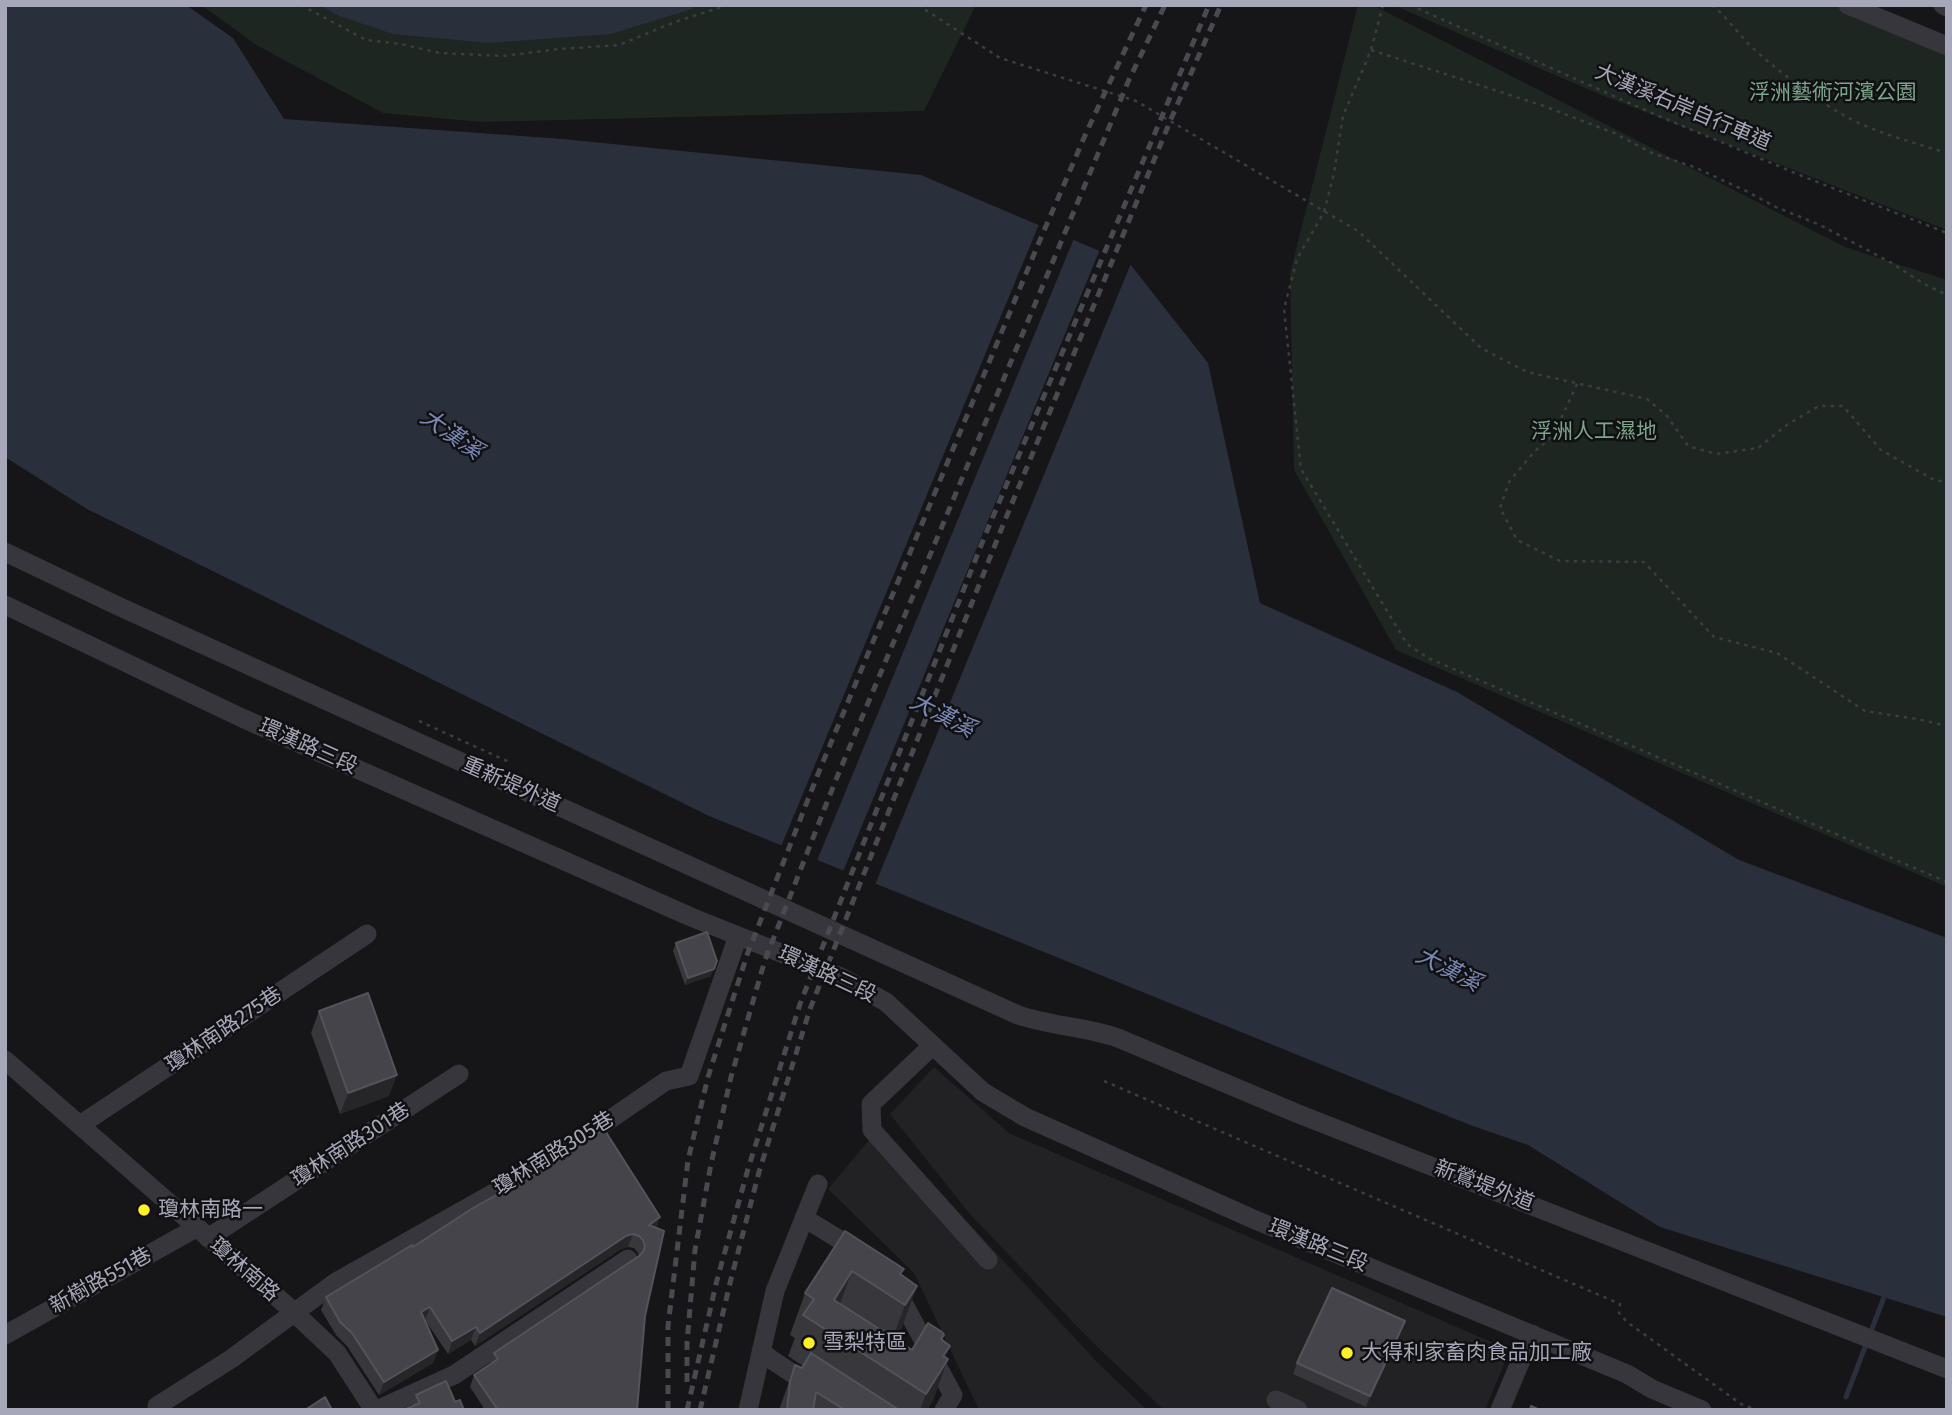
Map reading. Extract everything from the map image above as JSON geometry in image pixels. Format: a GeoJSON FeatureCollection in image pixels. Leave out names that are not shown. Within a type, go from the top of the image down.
{"type":"FeatureCollection","features":[{"type":"Feature","properties":{"kind":"street"},"geometry":{"type":"LineString","coordinates":[[1848,5],[1947,46]]}},
{"type":"Feature","properties":{"kind":"street","name":"重新堤外道"},"geometry":{"type":"LineString","coordinates":[[5,552],[1018,1015]]}},
{"type":"Feature","properties":{"kind":"street","name":"環漢路三段"},"geometry":{"type":"LineString","coordinates":[[5,605],[242,718],[678,912],[841,977],[886,1002],[983,1092],[1025,1117],[1253,1219],[1628,1374],[1652,1389],[1702,1410]]}},
{"type":"Feature","properties":{"kind":"street","name":"瓊林南路275巷"},"geometry":{"type":"LineString","coordinates":[[80,1125],[367,934]]}},
{"type":"Feature","properties":{"kind":"street","name":"瓊林南路305巷"},"geometry":{"type":"LineString","coordinates":[[294,1313],[335,1282],[545,1164],[666,1081],[689,1076],[738,936]]}},
{"type":"Feature","properties":{"kind":"street","name":"新鶯堤外道"},"geometry":{"type":"LineString","coordinates":[[1018,1015],[1035,1021],[1098,1031],[1118,1038],[1296,1113],[1947,1369]]}},
{"type":"Feature","properties":{"kind":"street"},"geometry":{"type":"LineString","coordinates":[[932,1046],[871,1104],[872,1130],[988,1260]]}},
{"type":"Feature","properties":{"kind":"street","name":"瓊林南路"},"geometry":{"type":"LineString","coordinates":[[5,1060],[337,1353],[376,1410]]}},
{"type":"Feature","properties":{"kind":"street","name":"瓊林南路301巷"},"geometry":{"type":"LineString","coordinates":[[202,1233],[459,1074]]}},
{"type":"Feature","properties":{"kind":"street"},"geometry":{"type":"LineString","coordinates":[[748,1410],[775,1291],[818,1184]]}},
{"type":"Feature","properties":{"kind":"street"},"geometry":{"type":"LineString","coordinates":[[804,1218],[861,1253],[892,1283],[953,1395],[944,1410]]}},
{"type":"Feature","properties":{"kind":"street","name":"新樹路551巷"},"geometry":{"type":"LineString","coordinates":[[5,1335],[202,1233]]}},
{"type":"Feature","properties":{"kind":"street"},"geometry":{"type":"LineString","coordinates":[[376,1410],[454,1375],[628,1259]]}},
{"type":"Feature","properties":{"kind":"street"},"geometry":{"type":"LineString","coordinates":[[157,1406],[231,1359],[294,1313]]}},
{"type":"Feature","properties":{"kind":"street"},"geometry":{"type":"LineString","coordinates":[[1500,1410],[1532,1334]]}},
{"type":"Feature","properties":{"kind":"street"},"geometry":{"type":"LineString","coordinates":[[761,1351],[848,1410]]}},
{"type":"Feature","properties":{"kind":"street"},"geometry":{"type":"LineString","coordinates":[[1276,1400],[1298,1410]]}},
{"type":"Feature","properties":{"kind":"path"},"geometry":{"type":"LineString","coordinates":[[301,5],[366,40],[401,44],[440,53],[503,56],[619,45],[675,22],[728,5]]}},
{"type":"Feature","properties":{"kind":"path"},"geometry":{"type":"LineString","coordinates":[[917,5],[1000,58],[1136,100],[1358,231],[1481,348],[1527,372],[1647,399],[1667,416],[1688,446],[1716,454],[1758,448],[1788,424],[1819,406],[1843,406],[1881,450],[1936,481],[1947,481]]}},
{"type":"Feature","properties":{"kind":"path"},"geometry":{"type":"LineString","coordinates":[[1383,5],[1371,50],[1343,116],[1334,173],[1324,212],[1297,259],[1284,309],[1300,468],[1407,645],[1440,663],[1947,882]]}},
{"type":"Feature","properties":{"kind":"path","name":"大漢溪右岸自行車道"},"geometry":{"type":"LineString","coordinates":[[1410,5],[1654,114],[1947,233]]}},
{"type":"Feature","properties":{"kind":"path"},"geometry":{"type":"LineString","coordinates":[[1712,5],[1754,49],[1797,86],[1846,117],[1892,136],[1947,153]]}},
{"type":"Feature","properties":{"kind":"path"},"geometry":{"type":"LineString","coordinates":[[1371,50],[1541,105],[1614,133],[1652,153],[1694,167],[1820,225],[1947,295]]}},
{"type":"Feature","properties":{"kind":"path"},"geometry":{"type":"LineString","coordinates":[[1578,383],[1553,436],[1509,482],[1500,508],[1517,540],[1560,561],[1644,562],[1714,637],[1777,653],[1865,711],[1947,726]]}},
{"type":"Feature","properties":{"kind":"path"},"geometry":{"type":"LineString","coordinates":[[1104,1081],[1620,1304],[1619,1313],[1627,1322],[1741,1404],[1756,1410]]}},
{"type":"Feature","properties":{"kind":"shaded area"},"geometry":{"type":"Polygon","coordinates":[[[934,1067],[1009,1133],[1510,1350],[1485,1410],[1164,1410],[1091,1341],[970,1214],[890,1114],[934,1067]]]}},
{"type":"Feature","properties":{"kind":"shaded area"},"geometry":{"type":"Polygon","coordinates":[[[880,1127],[1096,1361],[1147,1410],[979,1410],[914,1273],[828,1189],[880,1127]]]}},
{"type":"Feature","properties":{"kind":"green space"},"geometry":{"type":"Polygon","coordinates":[[[201,5],[976,5],[924,111],[482,122],[383,113],[258,46],[201,5]]]}},
{"type":"Feature","properties":{"kind":"green space","name":"浮洲人工濕地"},"geometry":{"type":"Polygon","coordinates":[[[1358,5],[1373,5],[1845,247],[1947,280],[1947,887],[1396,650],[1294,470],[1290,273],[1358,5]]]}},
{"type":"Feature","properties":{"kind":"green space","name":"浮洲藝術河濱公園"},"geometry":{"type":"Polygon","coordinates":[[[1393,5],[1846,5],[1947,46],[1947,230],[1599,94],[1393,5]]]}},
{"type":"Feature","properties":{"kind":"water","name":"大漢溪"},"geometry":{"type":"Polygon","coordinates":[[[5,5],[186,5],[233,38],[284,119],[563,139],[921,175],[1130,264],[1208,363],[1260,603],[1457,692],[1739,860],[1947,938],[1947,1317],[1660,1227],[1528,1145],[1470,1125],[709,816],[87,509],[5,457],[5,5]]]}},
{"type":"Feature","properties":{"kind":"water"},"geometry":{"type":"Polygon","coordinates":[[[320,5],[687,5],[695,8],[611,34],[489,43],[393,34],[339,16],[320,5]]]}},
{"type":"Feature","properties":{"kind":"pier"},"geometry":{"type":"Polygon","coordinates":[[[1040,222],[1075,236],[816,863],[780,849],[1040,222]]]}},
{"type":"Feature","properties":{"kind":"pier"},"geometry":{"type":"Polygon","coordinates":[[[1101,247],[1132,261],[874,887],[842,874],[1101,247]]]}},
{"type":"Feature","properties":{"kind":"building"},"geometry":{"type":"Polygon","coordinates":[[[707,932],[717,961],[714,969],[688,978],[676,943],[707,932]]]}},
{"type":"Feature","properties":{"kind":"building"},"geometry":{"type":"Polygon","coordinates":[[[368,993],[397,1075],[348,1093],[319,1011],[368,993]]]}},
{"type":"Feature","properties":{"kind":"building"},"geometry":{"type":"Polygon","coordinates":[[[604,1129],[660,1217],[649,1225],[664,1231],[645,1316],[637,1410],[498,1410],[474,1375],[498,1359],[494,1353],[639,1256],[645,1246],[639,1236],[633,1234],[626,1236],[480,1333],[476,1327],[452,1341],[430,1307],[421,1312],[438,1350],[384,1382],[352,1333],[340,1322],[326,1297],[412,1245],[413,1247],[473,1208],[556,1162],[604,1129]]]}},
{"type":"Feature","properties":{"kind":"building"},"geometry":{"type":"Polygon","coordinates":[[[845,1231],[904,1269],[900,1274],[917,1286],[905,1305],[852,1271],[834,1300],[912,1350],[928,1323],[942,1332],[944,1335],[941,1339],[950,1346],[943,1356],[948,1359],[926,1394],[803,1315],[814,1299],[805,1293],[845,1231]]]}},
{"type":"Feature","properties":{"kind":"building","name":"大得利家畜肉食品加工廠"},"geometry":{"type":"Polygon","coordinates":[[[1332,1288],[1405,1321],[1370,1396],[1297,1363],[1332,1288]]]}},
{"type":"Feature","properties":{"kind":"building"},"geometry":{"type":"Polygon","coordinates":[[[811,1353],[899,1410],[845,1410],[816,1392],[813,1410],[787,1410],[795,1365],[802,1368],[811,1353]]]}},
{"type":"Feature","properties":{"kind":"building"},"geometry":{"type":"Polygon","coordinates":[[[446,1381],[455,1402],[460,1400],[464,1410],[403,1410],[420,1403],[416,1395],[446,1381]]]}},
{"type":"Feature","properties":{"kind":"building"},"geometry":{"type":"Polygon","coordinates":[[[325,1397],[332,1410],[305,1410],[325,1397]]]}},
{"type":"Feature","properties":{"kind":"waterway"},"geometry":{"type":"LineString","coordinates":[[1846,1397],[1886,1292]]}},
{"type":"Feature","properties":{"kind":"railway"},"geometry":{"type":"LineString","coordinates":[[668,1410],[668,1326],[688,1160],[708,1077],[747,955],[818,774],[1037,247],[1146,5]]}},
{"type":"Feature","properties":{"kind":"railway"},"geometry":{"type":"LineString","coordinates":[[687,1382],[687,1343],[695,1250],[731,1077],[765,960],[835,782],[1128,82],[1165,5]]}},
{"type":"Feature","properties":{"kind":"railway"},"geometry":{"type":"LineString","coordinates":[[687,1410],[717,1280],[748,1169],[800,1004],[984,538],[1209,5]]}},
{"type":"Feature","properties":{"kind":"railway"},"geometry":{"type":"LineString","coordinates":[[700,1410],[759,1172],[810,1009],[1003,525],[1221,5]]}},
{"type":"Feature","properties":{"kind":"place","name":"瓊林南路一"},"geometry":{"type":"Point","coordinates":[144,1210]}},
{"type":"Feature","properties":{"kind":"place","name":"雪梨特區"},"geometry":{"type":"Point","coordinates":[809,1343]}},
{"type":"Feature","properties":{"kind":"place","name":"大得利家畜肉食品加工廠"},"geometry":{"type":"Point","coordinates":[1347,1353]}}]}
